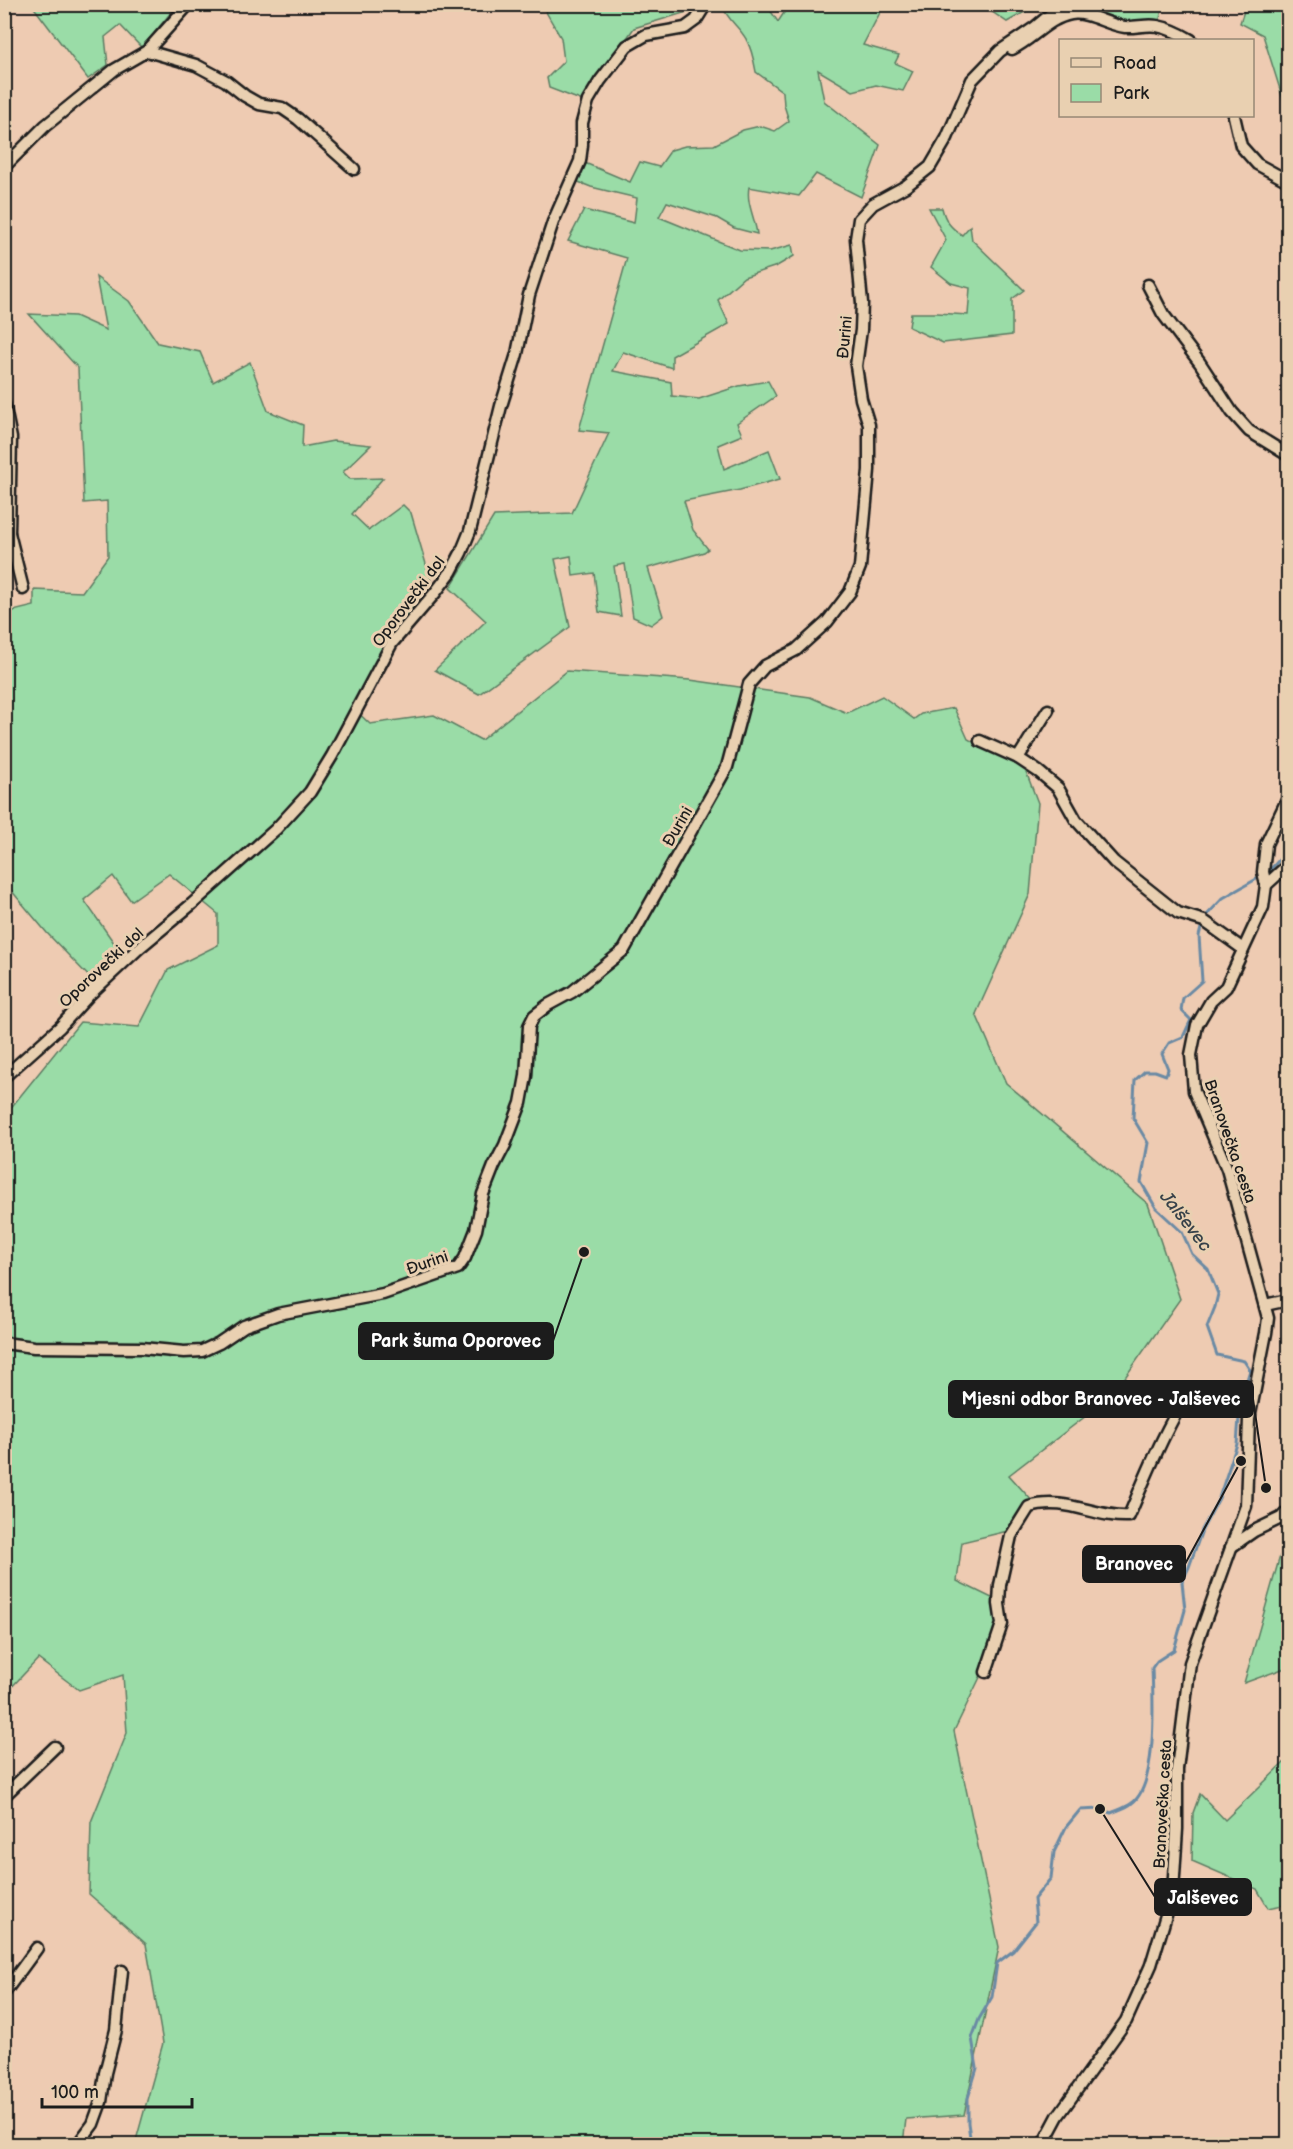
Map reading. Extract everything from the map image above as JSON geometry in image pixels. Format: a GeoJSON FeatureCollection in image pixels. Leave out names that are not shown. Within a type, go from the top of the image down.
{"type":"FeatureCollection","features":[{"type":"Feature","properties":{"kind":"street"},"geometry":{"type":"LineString","coordinates":[[4,167],[62,112],[114,70],[147,51],[189,4]]}},
{"type":"Feature","properties":{"kind":"street","name":"Oporovečki dol"},"geometry":{"type":"LineString","coordinates":[[4,1077],[60,1027],[90,994],[138,949],[184,912],[276,829],[310,792],[392,643],[451,573],[470,531],[501,406],[517,354],[529,295],[553,222],[580,161],[582,123],[588,101],[627,46],[646,35],[685,28],[696,20],[706,4]]}},
{"type":"Feature","properties":{"kind":"street","name":"Đurini"},"geometry":{"type":"LineString","coordinates":[[4,1343],[44,1347],[202,1351],[219,1343],[244,1326],[278,1314],[383,1294],[458,1268],[465,1258],[476,1230],[483,1194],[521,1103],[526,1076],[529,1026],[534,1016],[548,1005],[572,992],[624,950],[727,767],[749,684],[765,666],[796,650],[827,622],[850,592],[860,567],[869,470],[869,425],[861,399],[856,366],[862,303],[856,239],[859,219],[873,204],[906,186],[930,167],[947,138],[972,80],[995,56],[1063,4]]}},
{"type":"Feature","properties":{"kind":"street"},"geometry":{"type":"LineString","coordinates":[[995,56],[1027,42],[1049,22],[1070,14],[1078,14],[1124,27],[1156,26],[1189,39]]}},
{"type":"Feature","properties":{"kind":"street"},"geometry":{"type":"LineString","coordinates":[[147,51],[195,65],[226,81],[259,104],[282,108],[298,119],[354,169]]}},
{"type":"Feature","properties":{"kind":"street"},"geometry":{"type":"LineString","coordinates":[[1234,117],[1241,146],[1257,164],[1288,181]]}},
{"type":"Feature","properties":{"kind":"street"},"geometry":{"type":"LineString","coordinates":[[1148,285],[1163,314],[1200,363],[1232,412],[1249,431],[1288,455]]}},
{"type":"Feature","properties":{"kind":"street"},"geometry":{"type":"LineString","coordinates":[[4,404],[11,438],[7,534],[23,589]]}},
{"type":"Feature","properties":{"kind":"street"},"geometry":{"type":"LineString","coordinates":[[1018,758],[1048,710]]}},
{"type":"Feature","properties":{"kind":"street"},"geometry":{"type":"LineString","coordinates":[[980,741],[1018,758],[1058,788],[1076,819],[1114,862],[1178,913],[1204,921],[1244,949]]}},
{"type":"Feature","properties":{"kind":"street","name":"Branovečka cesta"},"geometry":{"type":"LineString","coordinates":[[1042,2145],[1058,2116],[1126,2021],[1151,1965],[1173,1892],[1177,1829],[1177,1769],[1190,1663],[1246,1506],[1247,1444],[1252,1402],[1268,1318],[1227,1169],[1194,1091],[1191,1055],[1197,1025],[1211,1001],[1226,987],[1263,907],[1266,843],[1288,798]]}},
{"type":"Feature","properties":{"kind":"street"},"geometry":{"type":"LineString","coordinates":[[1265,879],[1280,875],[1288,865]]}},
{"type":"Feature","properties":{"kind":"street"},"geometry":{"type":"LineString","coordinates":[[1265,1305],[1288,1300]]}},
{"type":"Feature","properties":{"kind":"street"},"geometry":{"type":"LineString","coordinates":[[986,1672],[1002,1624],[999,1604],[1000,1585],[1011,1536],[1029,1507],[1042,1503],[1056,1503],[1129,1516],[1170,1425],[1190,1394],[1195,1391],[1221,1392],[1252,1402]]}},
{"type":"Feature","properties":{"kind":"street"},"geometry":{"type":"LineString","coordinates":[[1231,1547],[1254,1531],[1281,1518],[1288,1511]]}},
{"type":"Feature","properties":{"kind":"street"},"geometry":{"type":"LineString","coordinates":[[4,1796],[55,1747]]}},
{"type":"Feature","properties":{"kind":"street"},"geometry":{"type":"LineString","coordinates":[[4,1993],[37,1948]]}},
{"type":"Feature","properties":{"kind":"street"},"geometry":{"type":"LineString","coordinates":[[78,2145],[93,2124],[101,2102],[105,2073],[116,2030],[122,1971]]}},
{"type":"Feature","properties":{"kind":"green space"},"geometry":{"type":"Polygon","coordinates":[[[982,4],[1037,5],[1007,22],[982,4]]]}},
{"type":"Feature","properties":{"kind":"green space"},"geometry":{"type":"Polygon","coordinates":[[[1070,4],[1163,5],[1159,23],[1134,23],[1066,9],[1070,4]]]}},
{"type":"Feature","properties":{"kind":"green space"},"geometry":{"type":"Polygon","coordinates":[[[32,5],[177,5],[142,48],[120,25],[105,37],[108,65],[88,79],[32,5]]]}},
{"type":"Feature","properties":{"kind":"green space"},"geometry":{"type":"Polygon","coordinates":[[[542,5],[698,5],[697,9],[634,28],[583,101],[549,88],[547,78],[564,61],[561,38],[542,5]]]}},
{"type":"Feature","properties":{"kind":"green space"},"geometry":{"type":"Polygon","coordinates":[[[722,5],[762,5],[768,7],[778,22],[789,5],[884,5],[863,45],[899,55],[895,63],[913,71],[903,91],[876,85],[853,91],[818,70],[824,101],[880,145],[861,197],[816,174],[799,196],[749,187],[750,205],[757,234],[734,228],[717,218],[667,202],[659,217],[740,250],[770,251],[792,245],[794,256],[777,266],[744,277],[718,300],[729,324],[672,356],[672,368],[623,352],[613,371],[671,382],[672,396],[699,399],[739,386],[768,381],[776,396],[737,423],[742,435],[718,445],[724,469],[769,450],[780,479],[684,501],[693,530],[708,549],[648,568],[663,616],[651,625],[633,617],[625,564],[614,566],[621,616],[599,612],[594,573],[573,576],[571,556],[555,559],[570,627],[479,694],[435,670],[486,621],[450,588],[494,516],[572,513],[609,433],[579,430],[627,258],[568,241],[584,210],[634,223],[637,198],[576,181],[585,163],[630,182],[640,162],[659,167],[671,150],[685,146],[714,145],[743,130],[760,126],[775,131],[789,121],[783,92],[756,72],[748,43],[722,5]]]}},
{"type":"Feature","properties":{"kind":"green space"},"geometry":{"type":"Polygon","coordinates":[[[1246,5],[1288,5],[1288,115],[1263,35],[1240,23],[1246,5]]]}},
{"type":"Feature","properties":{"kind":"green space"},"geometry":{"type":"Polygon","coordinates":[[[929,208],[942,208],[949,224],[962,235],[970,226],[972,240],[1024,290],[1012,299],[1012,335],[943,343],[909,327],[911,313],[968,315],[970,288],[951,283],[931,267],[946,240],[929,208]]]}},
{"type":"Feature","properties":{"kind":"green space"},"geometry":{"type":"Polygon","coordinates":[[[96,277],[129,301],[158,343],[200,352],[213,382],[250,362],[268,411],[303,425],[302,447],[333,441],[371,445],[343,472],[350,479],[383,478],[352,514],[369,530],[403,505],[411,513],[431,581],[390,637],[352,707],[370,724],[434,715],[481,740],[567,671],[690,680],[810,697],[847,713],[882,696],[914,719],[921,714],[954,708],[968,739],[1025,769],[1038,803],[1030,894],[976,1014],[1006,1083],[1148,1204],[1180,1299],[1112,1396],[1009,1475],[1034,1503],[1020,1528],[962,1542],[957,1581],[994,1599],[1000,1636],[954,1731],[999,1947],[964,2115],[906,2119],[903,2144],[135,2144],[163,2043],[146,1944],[89,1894],[91,1822],[127,1733],[123,1675],[79,1690],[38,1659],[5,1694],[5,1115],[80,1022],[139,1027],[168,970],[218,945],[218,914],[169,874],[131,901],[113,876],[84,900],[126,960],[98,986],[47,933],[5,883],[5,613],[34,606],[34,590],[82,592],[108,556],[107,501],[84,503],[78,368],[29,314],[75,316],[106,330],[96,277]]]}},
{"type":"Feature","properties":{"kind":"green space"},"geometry":{"type":"Polygon","coordinates":[[[1288,1555],[1288,1667],[1244,1683],[1280,1556],[1288,1555]]]}},
{"type":"Feature","properties":{"kind":"green space"},"geometry":{"type":"Polygon","coordinates":[[[1288,1759],[1288,1904],[1268,1908],[1257,1889],[1192,1861],[1193,1813],[1200,1794],[1225,1820],[1288,1759]]]}},
{"type":"Feature","properties":{"kind":"waterway","name":"Jalševec"},"geometry":{"type":"LineString","coordinates":[[1269,871],[1288,850]]}},
{"type":"Feature","properties":{"kind":"waterway","name":"Jalševec"},"geometry":{"type":"LineString","coordinates":[[1206,916],[1223,898],[1260,877]]}},
{"type":"Feature","properties":{"kind":"waterway","name":"Jalševec"},"geometry":{"type":"LineString","coordinates":[[1202,924],[1199,936],[1202,981],[1183,998],[1181,1010],[1191,1020],[1183,1037],[1169,1043],[1162,1054],[1168,1069],[1166,1075],[1155,1071],[1145,1071],[1135,1080],[1133,1118],[1148,1143],[1141,1182],[1156,1208],[1182,1232],[1192,1254],[1208,1269],[1218,1294],[1207,1327],[1217,1355],[1244,1361],[1250,1370],[1244,1390]]}},
{"type":"Feature","properties":{"kind":"waterway","name":"Jalševec"},"geometry":{"type":"LineString","coordinates":[[971,2144],[968,2098],[977,2068],[972,2038],[979,2019],[992,1997],[997,1963],[1013,1951],[1036,1922],[1034,1899],[1051,1878],[1054,1852],[1066,1827],[1080,1810],[1100,1809],[1111,1813],[1130,1805],[1140,1793],[1146,1778],[1152,1740],[1152,1668],[1157,1661],[1174,1650],[1185,1610],[1182,1582],[1202,1530],[1219,1498],[1237,1444],[1240,1404]]}},
{"type":"Feature","properties":{"kind":"place","name":"Park šuma Oporovec"},"geometry":{"type":"Point","coordinates":[584,1252]}},
{"type":"Feature","properties":{"kind":"place","name":"Branovec"},"geometry":{"type":"Point","coordinates":[1241,1461]}},
{"type":"Feature","properties":{"kind":"place","name":"Mjesni odbor Branovec - Jalševec"},"geometry":{"type":"Point","coordinates":[1266,1488]}},
{"type":"Feature","properties":{"kind":"place","name":"Jalševec"},"geometry":{"type":"Point","coordinates":[1100,1809]}}]}
